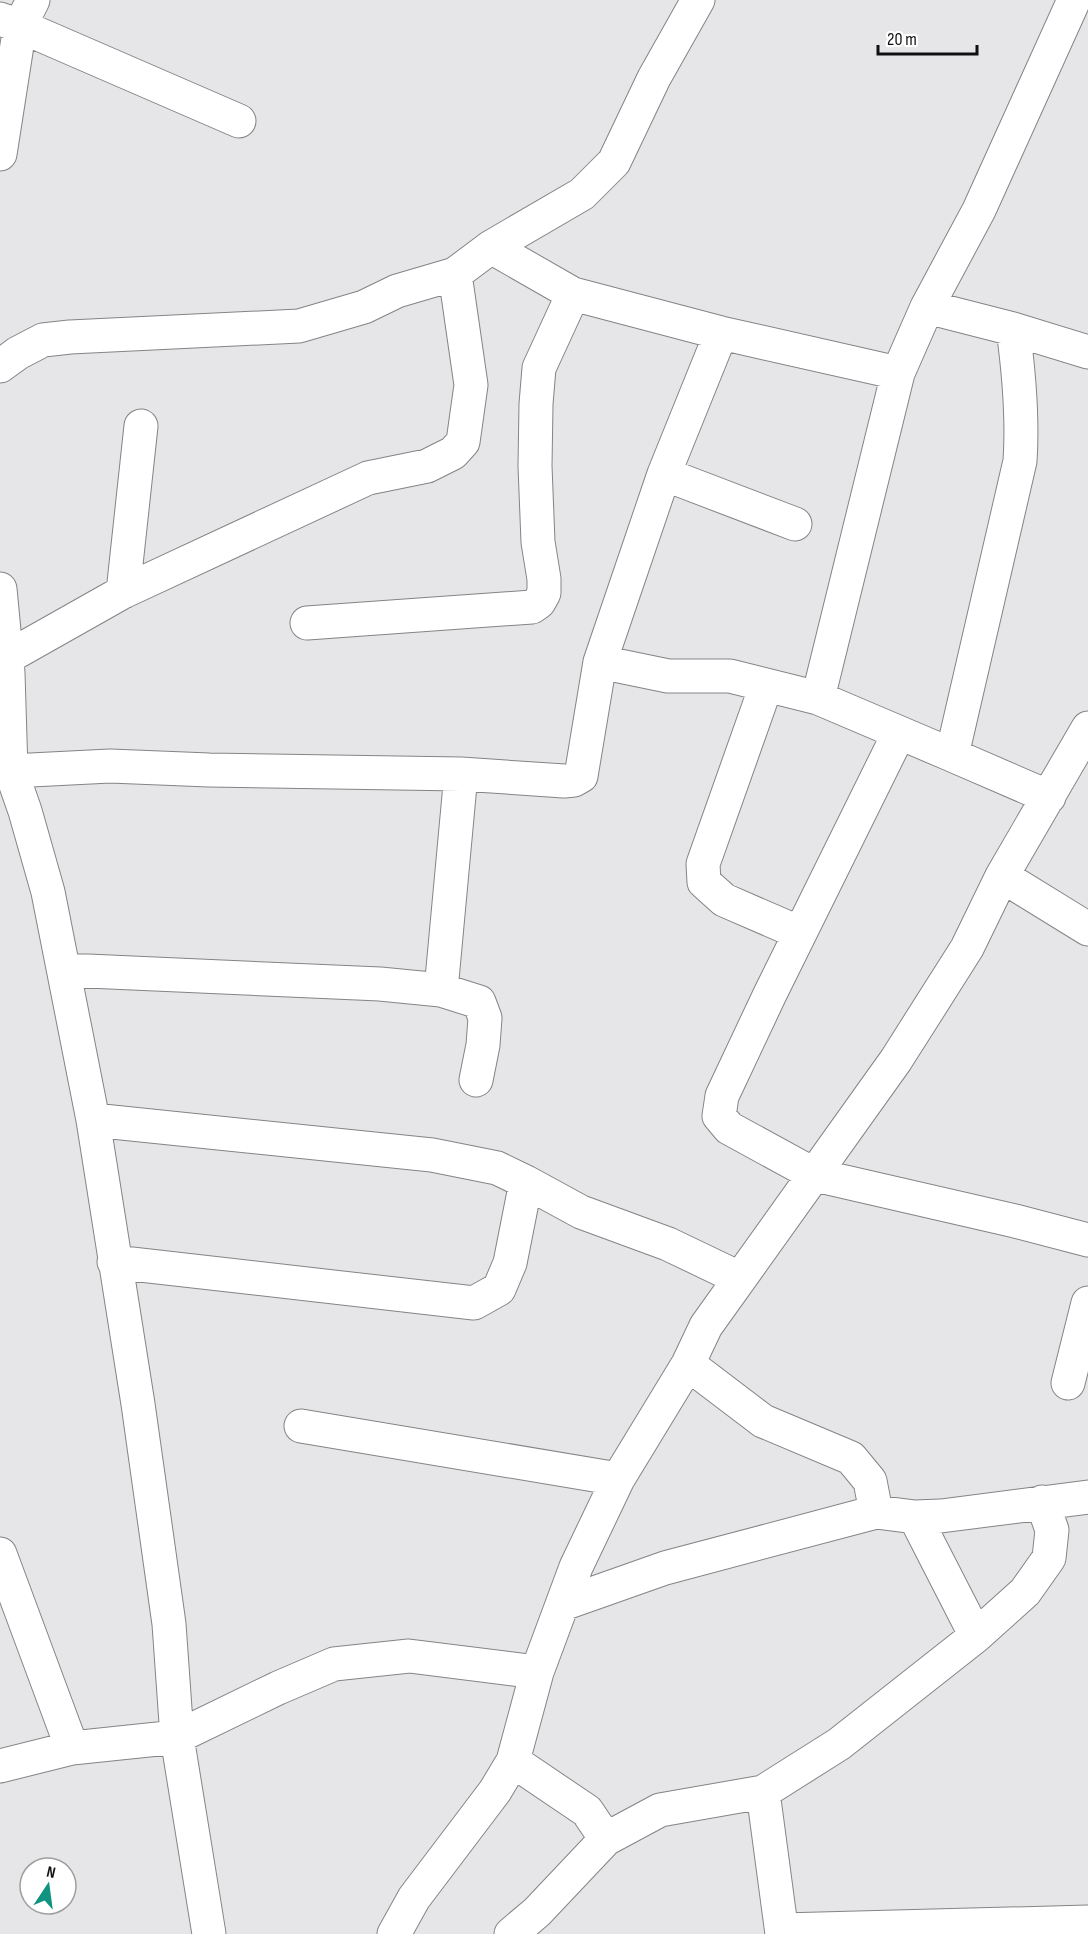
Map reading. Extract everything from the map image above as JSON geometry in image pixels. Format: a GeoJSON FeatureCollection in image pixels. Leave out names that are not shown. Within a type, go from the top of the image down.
{"type":"FeatureCollection","features":[{"type":"Feature","properties":{"kind":"street"},"geometry":{"type":"LineString","coordinates":[[0,366],[44,340],[299,326],[364,307],[397,291],[455,274],[491,246],[582,194],[614,162],[654,78],[698,0]]}},
{"type":"Feature","properties":{"kind":"street"},"geometry":{"type":"LineString","coordinates":[[818,698],[898,373],[927,307],[979,210],[1074,0]]}},
{"type":"Feature","properties":{"kind":"street"},"geometry":{"type":"LineString","coordinates":[[0,154],[18,15],[239,121]]}},
{"type":"Feature","properties":{"kind":"street"},"geometry":{"type":"LineString","coordinates":[[491,246],[573,294],[721,333],[898,373]]}},
{"type":"Feature","properties":{"kind":"street"},"geometry":{"type":"LineString","coordinates":[[5,668],[123,592],[368,478],[428,466],[453,453],[463,442],[471,385],[455,274]]}},
{"type":"Feature","properties":{"kind":"street"},"geometry":{"type":"LineString","coordinates":[[307,623],[532,607],[539,602],[544,593],[544,579],[538,542],[535,466],[539,368],[573,294]]}},
{"type":"Feature","properties":{"kind":"street"},"geometry":{"type":"LineString","coordinates":[[927,307],[1013,329],[1088,352]]}},
{"type":"Feature","properties":{"kind":"street"},"geometry":{"type":"LineString","coordinates":[[952,755],[1020,461],[1019,383],[1013,329]]}},
{"type":"Feature","properties":{"kind":"street"},"geometry":{"type":"LineString","coordinates":[[10,771],[110,766],[460,774],[564,781],[574,780],[581,776],[600,662],[664,474],[721,333]]}},
{"type":"Feature","properties":{"kind":"street"},"geometry":{"type":"LineString","coordinates":[[123,592],[141,426]]}},
{"type":"Feature","properties":{"kind":"street"},"geometry":{"type":"LineString","coordinates":[[664,474],[795,525]]}},
{"type":"Feature","properties":{"kind":"street"},"geometry":{"type":"LineString","coordinates":[[0,589],[10,771],[26,811],[48,892],[93,1120],[138,1404],[169,1624],[177,1737],[209,1934]]}},
{"type":"Feature","properties":{"kind":"street"},"geometry":{"type":"LineString","coordinates":[[600,662],[668,676],[730,676],[818,698],[1049,797]]}},
{"type":"Feature","properties":{"kind":"street"},"geometry":{"type":"LineString","coordinates":[[766,686],[703,864],[704,882],[724,900],[800,933]]}},
{"type":"Feature","properties":{"kind":"street"},"geometry":{"type":"LineString","coordinates":[[394,1934],[414,1898],[495,1791],[513,1761],[537,1672],[576,1567],[618,1479],[688,1364],[706,1326],[896,1060],[961,958],[1002,876],[1087,731]]}},
{"type":"Feature","properties":{"kind":"street"},"geometry":{"type":"LineString","coordinates":[[899,733],[722,1096],[719,1116],[729,1128],[815,1175],[1088,1240]]}},
{"type":"Feature","properties":{"kind":"street"},"geometry":{"type":"LineString","coordinates":[[441,990],[460,774]]}},
{"type":"Feature","properties":{"kind":"street"},"geometry":{"type":"LineString","coordinates":[[1002,876],[1088,929]]}},
{"type":"Feature","properties":{"kind":"street"},"geometry":{"type":"LineString","coordinates":[[65,970],[380,984],[441,990],[479,1002],[485,1018],[483,1046],[476,1080]]}},
{"type":"Feature","properties":{"kind":"street"},"geometry":{"type":"LineString","coordinates":[[93,1120],[237,1133],[432,1155],[497,1168],[582,1212],[668,1244],[739,1278]]}},
{"type":"Feature","properties":{"kind":"street"},"geometry":{"type":"LineString","coordinates":[[114,1262],[474,1303],[499,1289],[510,1263],[526,1182]]}},
{"type":"Feature","properties":{"kind":"street"},"geometry":{"type":"LineString","coordinates":[[1068,1383],[1088,1304]]}},
{"type":"Feature","properties":{"kind":"street"},"geometry":{"type":"LineString","coordinates":[[688,1364],[763,1421],[851,1458],[870,1480],[876,1512]]}},
{"type":"Feature","properties":{"kind":"street"},"geometry":{"type":"LineString","coordinates":[[301,1426],[618,1479]]}},
{"type":"Feature","properties":{"kind":"street"},"geometry":{"type":"LineString","coordinates":[[563,1604],[665,1568],[876,1512],[915,1517],[941,1516],[1088,1497]]}},
{"type":"Feature","properties":{"kind":"street"},"geometry":{"type":"LineString","coordinates":[[511,1934],[537,1911],[606,1839],[660,1810],[763,1792],[838,1744],[976,1636],[1025,1592],[1048,1558],[1052,1530],[1042,1502]]}},
{"type":"Feature","properties":{"kind":"street"},"geometry":{"type":"LineString","coordinates":[[915,1517],[976,1636]]}},
{"type":"Feature","properties":{"kind":"street"},"geometry":{"type":"LineString","coordinates":[[0,1554],[72,1749]]}},
{"type":"Feature","properties":{"kind":"street"},"geometry":{"type":"LineString","coordinates":[[0,1766],[72,1749],[177,1737],[278,1688],[334,1664],[409,1656],[537,1672]]}},
{"type":"Feature","properties":{"kind":"street"},"geometry":{"type":"LineString","coordinates":[[513,1761],[587,1810],[606,1839]]}},
{"type":"Feature","properties":{"kind":"street"},"geometry":{"type":"LineString","coordinates":[[763,1792],[782,1932],[943,1930],[1088,1922]]}}]}
